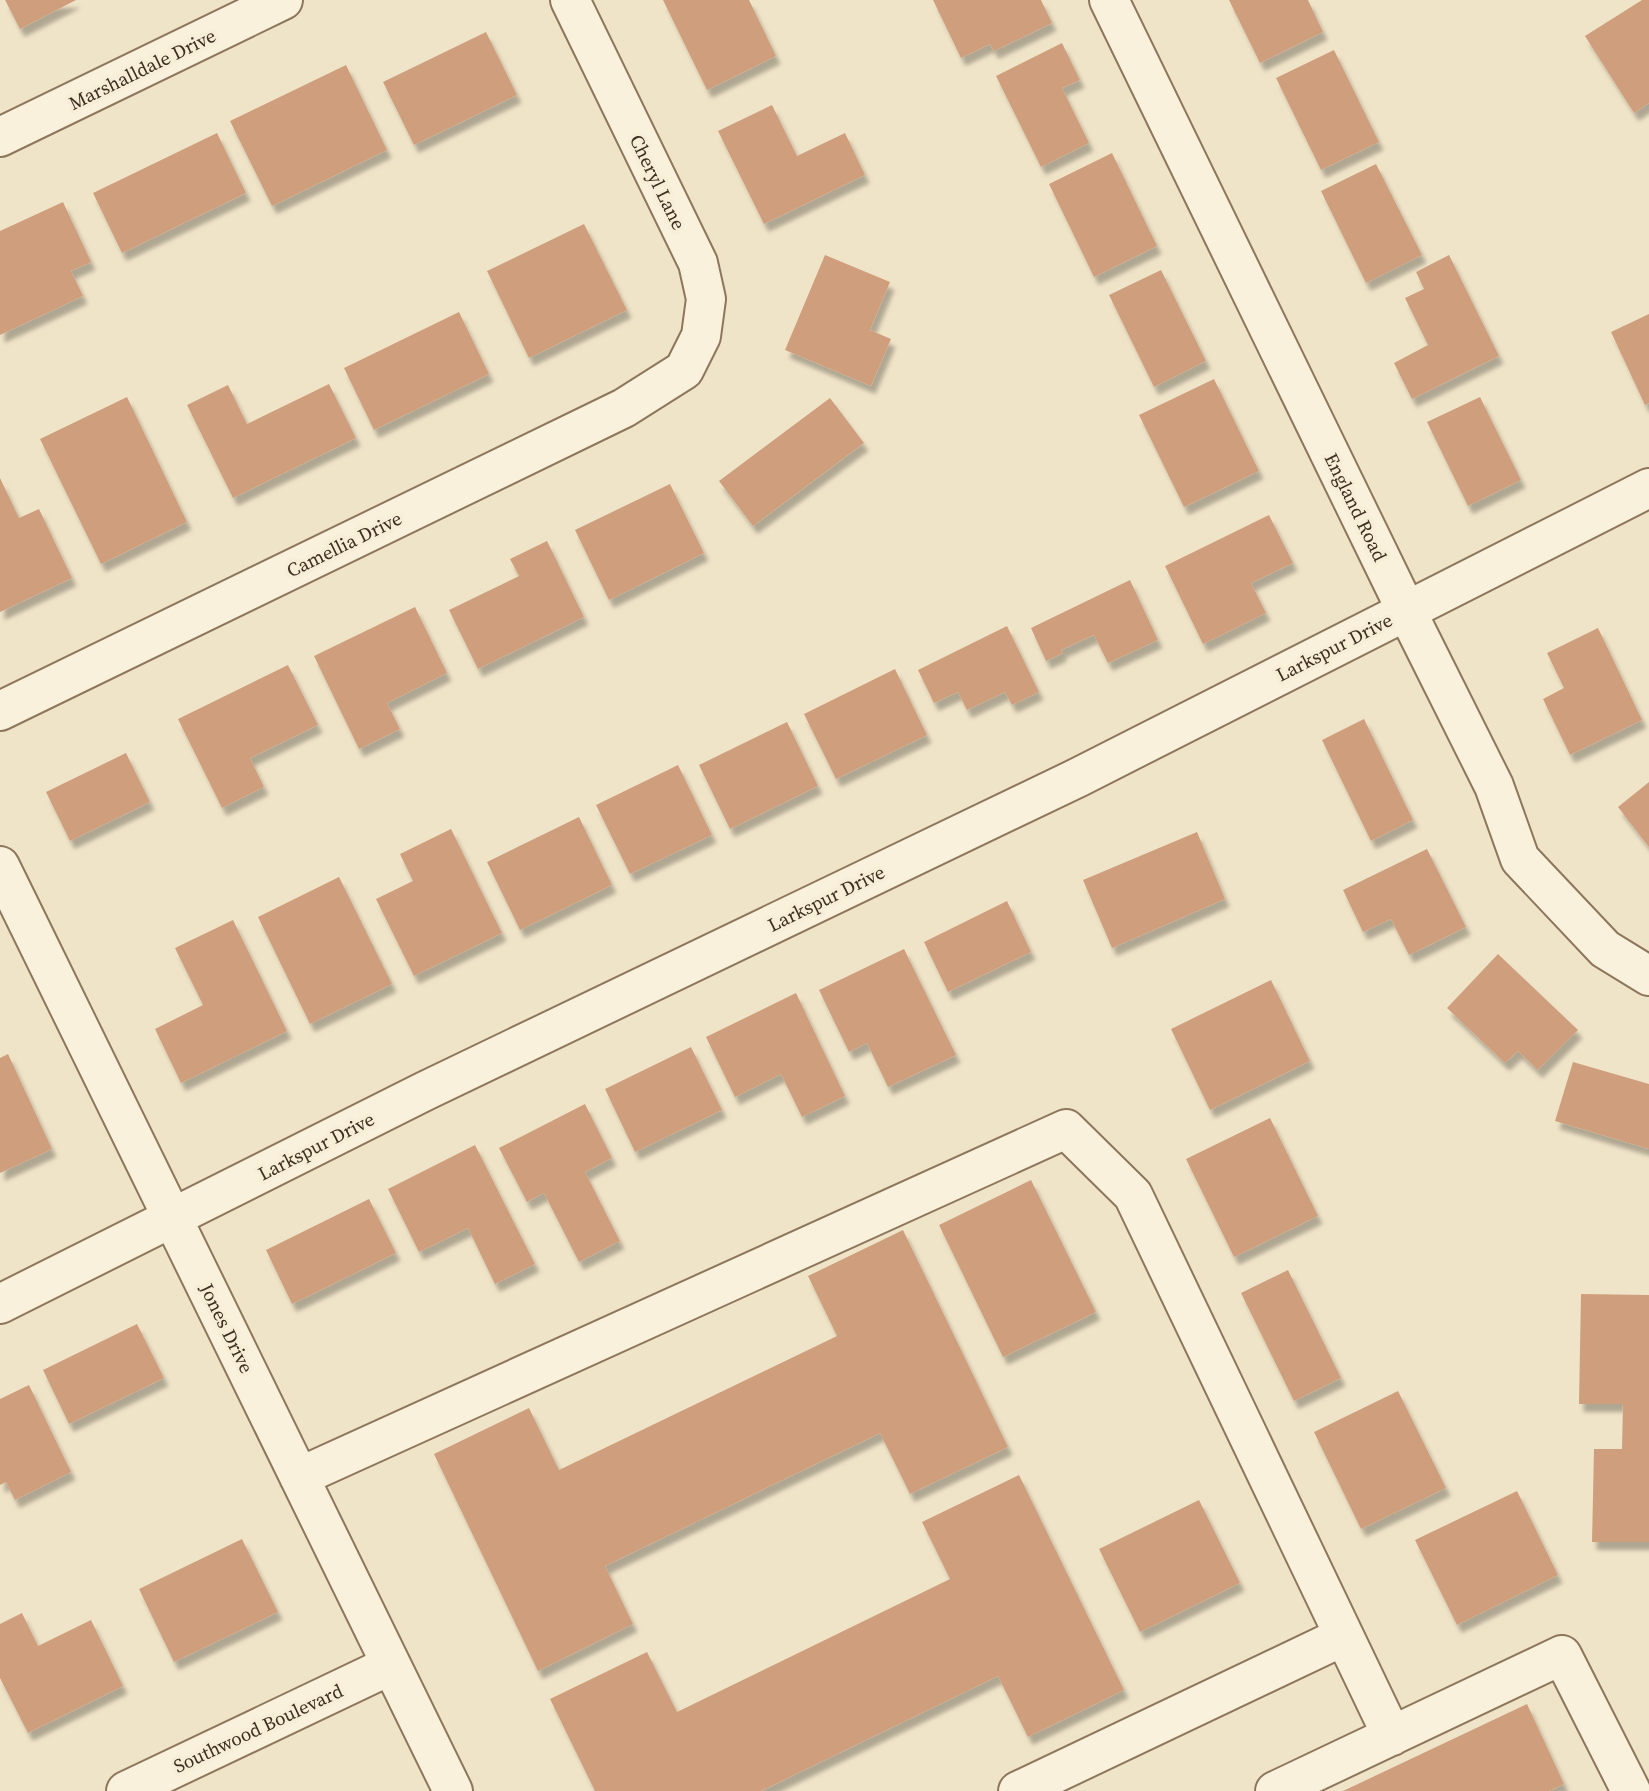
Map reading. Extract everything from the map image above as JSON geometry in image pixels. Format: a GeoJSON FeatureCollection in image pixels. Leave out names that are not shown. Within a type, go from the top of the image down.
{"type":"FeatureCollection","features":[{"type":"Feature","properties":{"kind":"street","name":"Marshalldale Drive"},"geometry":{"type":"LineString","coordinates":[[0,137],[283,0]]}},
{"type":"Feature","properties":{"kind":"street","name":"Cheryl Lane"},"geometry":{"type":"LineString","coordinates":[[570,0],[698,263],[706,299],[701,335],[684,370]]}},
{"type":"Feature","properties":{"kind":"street","name":"England Road"},"geometry":{"type":"LineString","coordinates":[[1110,0],[1494,786],[1520,859],[1605,949],[1649,976]]}},
{"type":"Feature","properties":{"kind":"street","name":"Camellia Drive"},"geometry":{"type":"LineString","coordinates":[[0,711],[624,408],[684,370]]}},
{"type":"Feature","properties":{"kind":"street","name":"Larkspur Drive"},"geometry":{"type":"LineString","coordinates":[[0,1304],[438,1085],[1079,777],[1649,488]]}},
{"type":"Feature","properties":{"kind":"street","name":"Jones Drive"},"geometry":{"type":"LineString","coordinates":[[0,866],[453,1791]]}},
{"type":"Feature","properties":{"kind":"street"},"geometry":{"type":"LineString","coordinates":[[299,1477],[1066,1129],[1133,1195],[1392,1736]]}},
{"type":"Feature","properties":{"kind":"street"},"geometry":{"type":"LineString","coordinates":[[1018,1791],[1344,1636]]}},
{"type":"Feature","properties":{"kind":"street"},"geometry":{"type":"LineString","coordinates":[[1275,1791],[1562,1655],[1630,1791]]}},
{"type":"Feature","properties":{"kind":"street","name":"Southwood Boulevard"},"geometry":{"type":"LineString","coordinates":[[126,1791],[391,1665]]}},
{"type":"Feature","properties":{"kind":"building"},"geometry":{"type":"Polygon","coordinates":[[[5,0],[76,0],[20,29],[5,0]]]}},
{"type":"Feature","properties":{"kind":"building"},"geometry":{"type":"Polygon","coordinates":[[[663,0],[749,0],[776,56],[707,90],[663,0]]]}},
{"type":"Feature","properties":{"kind":"building"},"geometry":{"type":"Polygon","coordinates":[[[933,0],[1041,0],[1052,23],[994,51],[990,44],[961,58],[933,0]]]}},
{"type":"Feature","properties":{"kind":"building"},"geometry":{"type":"Polygon","coordinates":[[[1229,0],[1308,0],[1323,32],[1260,63],[1229,0]]]}},
{"type":"Feature","properties":{"kind":"building"},"geometry":{"type":"Polygon","coordinates":[[[1642,0],[1649,0],[1649,103],[1634,113],[1585,36],[1642,0]]]}},
{"type":"Feature","properties":{"kind":"building"},"geometry":{"type":"Polygon","coordinates":[[[486,32],[517,95],[414,145],[383,82],[486,32]]]}},
{"type":"Feature","properties":{"kind":"building"},"geometry":{"type":"Polygon","coordinates":[[[1062,43],[1080,80],[1062,88],[1089,143],[1041,167],[996,76],[1062,43]]]}},
{"type":"Feature","properties":{"kind":"building"},"geometry":{"type":"Polygon","coordinates":[[[1334,50],[1379,142],[1321,170],[1276,78],[1334,50]]]}},
{"type":"Feature","properties":{"kind":"building"},"geometry":{"type":"Polygon","coordinates":[[[346,65],[387,150],[272,206],[230,121],[346,65]]]}},
{"type":"Feature","properties":{"kind":"building"},"geometry":{"type":"Polygon","coordinates":[[[772,105],[797,156],[845,133],[865,175],[764,224],[718,131],[772,105]]]}},
{"type":"Feature","properties":{"kind":"building"},"geometry":{"type":"Polygon","coordinates":[[[217,133],[246,193],[122,253],[93,193],[217,133]]]}},
{"type":"Feature","properties":{"kind":"building"},"geometry":{"type":"Polygon","coordinates":[[[1112,153],[1157,246],[1094,277],[1049,184],[1112,153]]]}},
{"type":"Feature","properties":{"kind":"building"},"geometry":{"type":"Polygon","coordinates":[[[1376,164],[1422,255],[1366,283],[1321,191],[1376,164]]]}},
{"type":"Feature","properties":{"kind":"building"},"geometry":{"type":"Polygon","coordinates":[[[63,202],[91,262],[71,271],[83,296],[0,335],[0,231],[63,202]]]}},
{"type":"Feature","properties":{"kind":"building"},"geometry":{"type":"Polygon","coordinates":[[[584,224],[627,310],[529,358],[487,271],[584,224]]]}},
{"type":"Feature","properties":{"kind":"building"},"geometry":{"type":"Polygon","coordinates":[[[825,255],[890,282],[870,330],[891,339],[871,386],[785,350],[825,255]]]}},
{"type":"Feature","properties":{"kind":"building"},"geometry":{"type":"Polygon","coordinates":[[[1449,255],[1499,356],[1412,399],[1394,363],[1428,345],[1405,298],[1424,289],[1416,272],[1449,255]]]}},
{"type":"Feature","properties":{"kind":"building"},"geometry":{"type":"Polygon","coordinates":[[[1161,270],[1206,361],[1154,387],[1109,295],[1161,270]]]}},
{"type":"Feature","properties":{"kind":"building"},"geometry":{"type":"Polygon","coordinates":[[[459,312],[489,374],[374,430],[344,368],[459,312]]]}},
{"type":"Feature","properties":{"kind":"building"},"geometry":{"type":"Polygon","coordinates":[[[1649,314],[1649,403],[1645,405],[1611,332],[1649,314]]]}},
{"type":"Feature","properties":{"kind":"building"},"geometry":{"type":"Polygon","coordinates":[[[1214,379],[1259,471],[1184,507],[1139,415],[1214,379]]]}},
{"type":"Feature","properties":{"kind":"building"},"geometry":{"type":"Polygon","coordinates":[[[329,384],[356,438],[233,498],[187,405],[228,385],[247,424],[329,384]]]}},
{"type":"Feature","properties":{"kind":"building"},"geometry":{"type":"Polygon","coordinates":[[[127,397],[187,522],[101,564],[40,439],[127,397]]]}},
{"type":"Feature","properties":{"kind":"building"},"geometry":{"type":"Polygon","coordinates":[[[1480,397],[1521,480],[1468,506],[1427,422],[1480,397]]]}},
{"type":"Feature","properties":{"kind":"building"},"geometry":{"type":"Polygon","coordinates":[[[830,398],[864,443],[753,526],[719,481],[830,398]]]}},
{"type":"Feature","properties":{"kind":"building"},"geometry":{"type":"Polygon","coordinates":[[[0,478],[19,518],[39,509],[72,578],[0,612],[0,478]]]}},
{"type":"Feature","properties":{"kind":"building"},"geometry":{"type":"Polygon","coordinates":[[[670,484],[704,553],[609,600],[575,530],[670,484]]]}},
{"type":"Feature","properties":{"kind":"building"},"geometry":{"type":"Polygon","coordinates":[[[1269,515],[1293,563],[1251,583],[1266,613],[1203,644],[1165,566],[1269,515]]]}},
{"type":"Feature","properties":{"kind":"building"},"geometry":{"type":"Polygon","coordinates":[[[547,541],[584,617],[478,669],[449,610],[519,576],[510,559],[547,541]]]}},
{"type":"Feature","properties":{"kind":"building"},"geometry":{"type":"Polygon","coordinates":[[[1130,580],[1158,640],[1108,663],[1094,635],[1061,650],[1063,653],[1046,661],[1031,628],[1130,580]]]}},
{"type":"Feature","properties":{"kind":"building"},"geometry":{"type":"Polygon","coordinates":[[[415,607],[447,673],[387,703],[400,729],[359,749],[314,656],[415,607]]]}},
{"type":"Feature","properties":{"kind":"building"},"geometry":{"type":"Polygon","coordinates":[[[1007,626],[1039,692],[1012,705],[1005,692],[967,710],[958,692],[934,703],[918,670],[1007,626]]]}},
{"type":"Feature","properties":{"kind":"building"},"geometry":{"type":"Polygon","coordinates":[[[1598,628],[1642,720],[1570,755],[1543,699],[1564,688],[1547,653],[1598,628]]]}},
{"type":"Feature","properties":{"kind":"building"},"geometry":{"type":"Polygon","coordinates":[[[288,665],[318,725],[250,758],[264,787],[222,808],[178,719],[288,665]]]}},
{"type":"Feature","properties":{"kind":"building"},"geometry":{"type":"Polygon","coordinates":[[[895,669],[927,735],[836,779],[804,714],[895,669]]]}},
{"type":"Feature","properties":{"kind":"building"},"geometry":{"type":"Polygon","coordinates":[[[1364,719],[1413,820],[1371,841],[1322,740],[1364,719]]]}},
{"type":"Feature","properties":{"kind":"building"},"geometry":{"type":"Polygon","coordinates":[[[787,722],[818,786],[730,829],[699,765],[787,722]]]}},
{"type":"Feature","properties":{"kind":"building"},"geometry":{"type":"Polygon","coordinates":[[[126,753],[150,802],[70,841],[46,792],[126,753]]]}},
{"type":"Feature","properties":{"kind":"building"},"geometry":{"type":"Polygon","coordinates":[[[678,765],[712,835],[630,874],[596,805],[678,765]]]}},
{"type":"Feature","properties":{"kind":"building"},"geometry":{"type":"Polygon","coordinates":[[[1649,782],[1649,847],[1618,807],[1649,782]]]}},
{"type":"Feature","properties":{"kind":"building"},"geometry":{"type":"Polygon","coordinates":[[[579,817],[612,885],[520,930],[487,862],[579,817]]]}},
{"type":"Feature","properties":{"kind":"building"},"geometry":{"type":"Polygon","coordinates":[[[451,829],[502,933],[414,976],[376,899],[413,881],[400,854],[451,829]]]}},
{"type":"Feature","properties":{"kind":"building"},"geometry":{"type":"Polygon","coordinates":[[[1197,832],[1225,899],[1112,948],[1083,880],[1197,832]]]}},
{"type":"Feature","properties":{"kind":"building"},"geometry":{"type":"Polygon","coordinates":[[[1427,849],[1466,927],[1409,955],[1391,919],[1363,932],[1343,890],[1427,849]]]}},
{"type":"Feature","properties":{"kind":"building"},"geometry":{"type":"Polygon","coordinates":[[[339,877],[392,984],[310,1024],[258,917],[339,877]]]}},
{"type":"Feature","properties":{"kind":"building"},"geometry":{"type":"Polygon","coordinates":[[[1007,901],[1031,952],[948,992],[924,942],[1007,901]]]}},
{"type":"Feature","properties":{"kind":"building"},"geometry":{"type":"Polygon","coordinates":[[[233,920],[287,1031],[181,1083],[155,1029],[203,1005],[175,948],[233,920]]]}},
{"type":"Feature","properties":{"kind":"building"},"geometry":{"type":"Polygon","coordinates":[[[904,949],[956,1055],[888,1087],[867,1043],[849,1052],[819,990],[904,949]]]}},
{"type":"Feature","properties":{"kind":"building"},"geometry":{"type":"Polygon","coordinates":[[[1498,954],[1578,1030],[1538,1070],[1518,1051],[1505,1063],[1447,1008],[1498,954]]]}},
{"type":"Feature","properties":{"kind":"building"},"geometry":{"type":"Polygon","coordinates":[[[1271,980],[1310,1061],[1210,1110],[1171,1029],[1271,980]]]}},
{"type":"Feature","properties":{"kind":"building"},"geometry":{"type":"Polygon","coordinates":[[[796,993],[845,1096],[802,1117],[781,1074],[735,1097],[706,1037],[796,993]]]}},
{"type":"Feature","properties":{"kind":"building"},"geometry":{"type":"Polygon","coordinates":[[[691,1047],[722,1110],[635,1152],[605,1089],[691,1047]]]}},
{"type":"Feature","properties":{"kind":"building"},"geometry":{"type":"Polygon","coordinates":[[[8,1054],[52,1149],[0,1173],[0,1058],[8,1054]]]}},
{"type":"Feature","properties":{"kind":"building"},"geometry":{"type":"Polygon","coordinates":[[[1573,1062],[1649,1084],[1649,1149],[1555,1121],[1573,1062]]]}},
{"type":"Feature","properties":{"kind":"building"},"geometry":{"type":"Polygon","coordinates":[[[585,1104],[612,1158],[585,1172],[620,1241],[579,1262],[544,1193],[527,1202],[499,1148],[585,1104]]]}},
{"type":"Feature","properties":{"kind":"building"},"geometry":{"type":"Polygon","coordinates":[[[1270,1118],[1318,1216],[1234,1257],[1186,1159],[1270,1118]]]}},
{"type":"Feature","properties":{"kind":"building"},"geometry":{"type":"Polygon","coordinates":[[[475,1145],[535,1264],[495,1284],[468,1228],[419,1252],[388,1189],[475,1145]]]}},
{"type":"Feature","properties":{"kind":"building"},"geometry":{"type":"Polygon","coordinates":[[[1031,1180],[1096,1312],[1003,1357],[939,1225],[1031,1180]]]}},
{"type":"Feature","properties":{"kind":"building"},"geometry":{"type":"Polygon","coordinates":[[[369,1199],[396,1253],[292,1304],[266,1250],[369,1199]]]}},
{"type":"Feature","properties":{"kind":"building"},"geometry":{"type":"Polygon","coordinates":[[[903,1230],[1008,1447],[910,1494],[880,1433],[605,1566],[633,1624],[538,1671],[434,1454],[529,1408],[559,1470],[837,1336],[808,1276],[903,1230]]]}},
{"type":"Feature","properties":{"kind":"building"},"geometry":{"type":"Polygon","coordinates":[[[1288,1270],[1341,1378],[1294,1401],[1241,1293],[1288,1270]]]}},
{"type":"Feature","properties":{"kind":"building"},"geometry":{"type":"Polygon","coordinates":[[[1581,1294],[1649,1295],[1649,1542],[1592,1542],[1594,1449],[1622,1449],[1623,1404],[1579,1404],[1581,1294]]]}},
{"type":"Feature","properties":{"kind":"building"},"geometry":{"type":"Polygon","coordinates":[[[137,1324],[164,1378],[69,1424],[43,1370],[137,1324]]]}},
{"type":"Feature","properties":{"kind":"building"},"geometry":{"type":"Polygon","coordinates":[[[29,1385],[71,1472],[15,1500],[6,1482],[0,1485],[0,1399],[29,1385]]]}},
{"type":"Feature","properties":{"kind":"building"},"geometry":{"type":"Polygon","coordinates":[[[1398,1391],[1446,1488],[1361,1529],[1314,1432],[1398,1391]]]}},
{"type":"Feature","properties":{"kind":"building"},"geometry":{"type":"Polygon","coordinates":[[[1019,1475],[1124,1690],[1028,1737],[998,1676],[761,1791],[595,1791],[550,1699],[647,1652],[677,1712],[950,1579],[922,1522],[1019,1475]]]}},
{"type":"Feature","properties":{"kind":"building"},"geometry":{"type":"Polygon","coordinates":[[[1517,1491],[1558,1575],[1457,1625],[1415,1540],[1517,1491]]]}},
{"type":"Feature","properties":{"kind":"building"},"geometry":{"type":"Polygon","coordinates":[[[1199,1500],[1240,1583],[1140,1632],[1099,1549],[1199,1500]]]}},
{"type":"Feature","properties":{"kind":"building"},"geometry":{"type":"Polygon","coordinates":[[[242,1539],[278,1612],[174,1662],[139,1589],[242,1539]]]}},
{"type":"Feature","properties":{"kind":"building"},"geometry":{"type":"Polygon","coordinates":[[[22,1613],[38,1646],[91,1620],[123,1686],[28,1733],[0,1678],[0,1624],[22,1613]]]}},
{"type":"Feature","properties":{"kind":"building"},"geometry":{"type":"Polygon","coordinates":[[[1527,1704],[1564,1784],[1549,1791],[1343,1791],[1527,1704]]]}}]}
